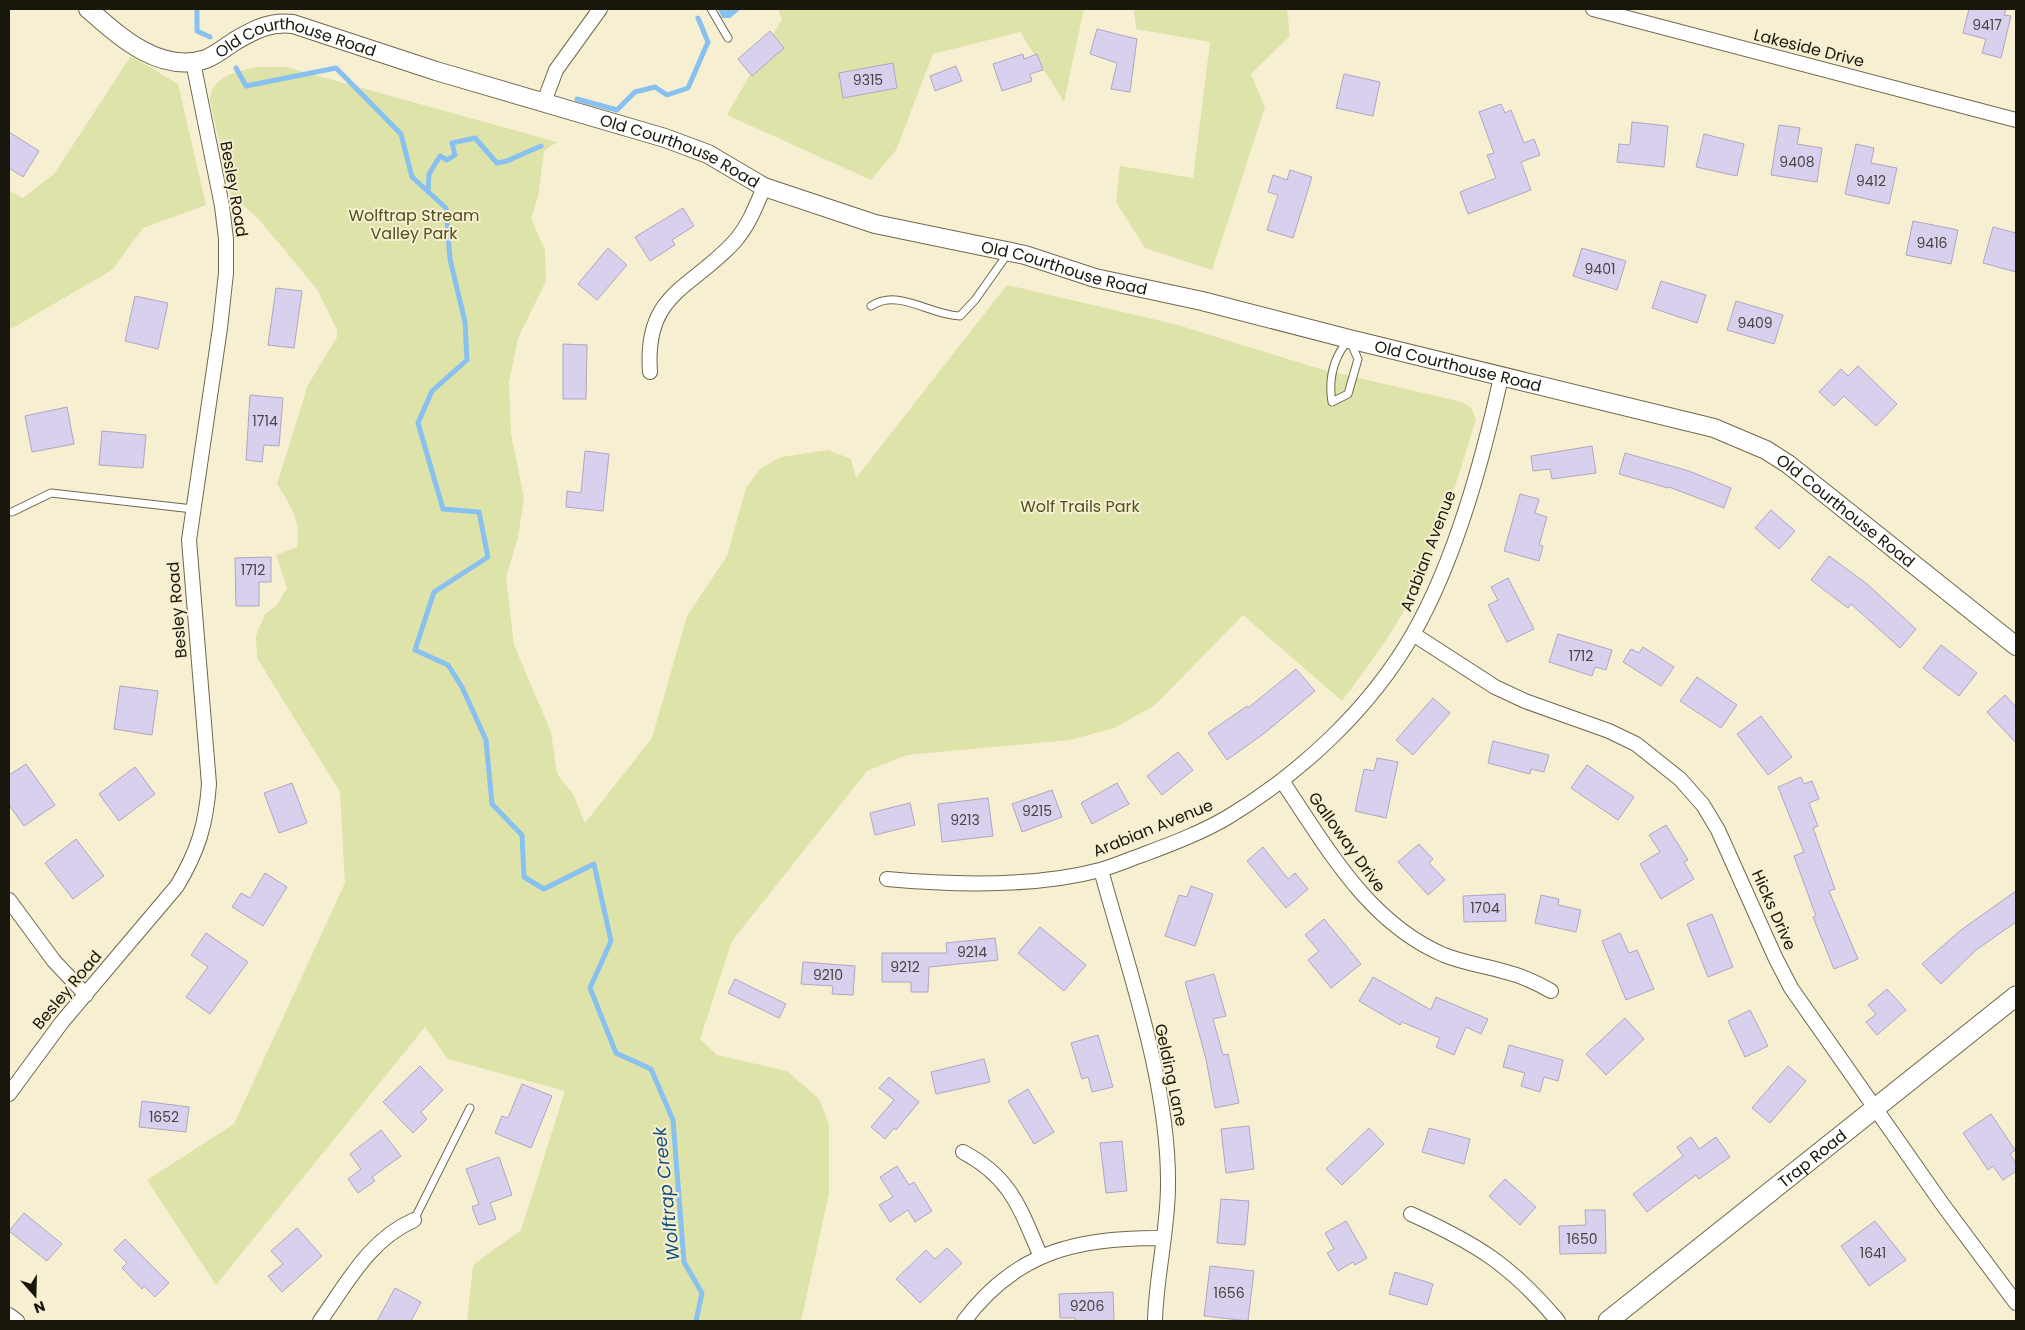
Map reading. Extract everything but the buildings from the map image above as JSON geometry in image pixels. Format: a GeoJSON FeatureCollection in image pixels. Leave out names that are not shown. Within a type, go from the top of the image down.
{"type":"FeatureCollection","features":[{"type":"Feature","properties":{"kind":"main road","name":"Trap Road"},"geometry":{"type":"LineString","coordinates":[[1608,1321],[2016,996]]}},
{"type":"Feature","properties":{"kind":"street","name":"Old Courthouse Road"},"geometry":{"type":"LineString","coordinates":[[88,9],[127,41],[151,55],[168,62],[193,62],[208,58],[254,30],[269,24],[286,23],[312,29],[436,71],[665,138],[708,154],[764,187],[875,224],[1009,252],[1095,278],[1202,301],[1349,340],[1714,428],[1766,450],[1808,478],[2016,646]]}},
{"type":"Feature","properties":{"kind":"street"},"geometry":{"type":"LineString","coordinates":[[544,102],[556,70],[600,9]]}},
{"type":"Feature","properties":{"kind":"street","name":"Lakeside Drive"},"geometry":{"type":"LineString","coordinates":[[1593,9],[2016,120]]}},
{"type":"Feature","properties":{"kind":"street","name":"Besley Road"},"geometry":{"type":"LineString","coordinates":[[9,1094],[33,1060],[178,886],[192,863],[201,840],[207,812],[209,784],[189,540],[220,328],[226,255],[222,206],[193,62]]}},
{"type":"Feature","properties":{"kind":"street"},"geometry":{"type":"LineString","coordinates":[[650,372],[650,335],[657,317],[691,278],[720,256],[736,240],[750,219],[764,187]]}},
{"type":"Feature","properties":{"kind":"street","name":"Arabian Avenue"},"geometry":{"type":"LineString","coordinates":[[887,879],[938,884],[1043,880],[1101,870],[1174,842],[1226,818],[1282,781],[1324,744],[1365,701],[1413,634],[1452,547],[1481,460],[1501,377]]}},
{"type":"Feature","properties":{"kind":"street","name":"Hicks Drive"},"geometry":{"type":"LineString","coordinates":[[1413,634],[1495,687],[1525,701],[1609,730],[1636,744],[1680,779],[1703,805],[1718,830],[1775,957],[1791,988],[1876,1106],[1937,1198],[2016,1304]]}},
{"type":"Feature","properties":{"kind":"street","name":"Galloway Drive"},"geometry":{"type":"LineString","coordinates":[[1282,781],[1351,882],[1395,927],[1420,943],[1445,955],[1515,974],[1551,991]]}},
{"type":"Feature","properties":{"kind":"street","name":"Gelding Lane"},"geometry":{"type":"LineString","coordinates":[[1101,870],[1160,1091],[1166,1136],[1168,1185],[1155,1321]]}},
{"type":"Feature","properties":{"kind":"street"},"geometry":{"type":"LineString","coordinates":[[9,900],[54,961],[86,995]]}},
{"type":"Feature","properties":{"kind":"street"},"geometry":{"type":"LineString","coordinates":[[963,1152],[982,1162],[1010,1190],[1041,1257]]}},
{"type":"Feature","properties":{"kind":"street"},"geometry":{"type":"LineString","coordinates":[[1411,1214],[1469,1242],[1495,1259],[1520,1279],[1558,1321]]}},
{"type":"Feature","properties":{"kind":"street"},"geometry":{"type":"LineString","coordinates":[[320,1321],[371,1250],[396,1228],[414,1220]]}},
{"type":"Feature","properties":{"kind":"street"},"geometry":{"type":"LineString","coordinates":[[964,1321],[996,1286],[1018,1269],[1041,1257],[1066,1247],[1098,1240],[1164,1238]]}},
{"type":"Feature","properties":{"kind":"street"},"geometry":{"type":"LineString","coordinates":[[9,1315],[17,1321]]}},
{"type":"Feature","properties":{"kind":"lane"},"geometry":{"type":"LineString","coordinates":[[711,9],[728,38]]}},
{"type":"Feature","properties":{"kind":"lane"},"geometry":{"type":"LineString","coordinates":[[871,306],[882,299],[896,298],[949,316],[960,316],[975,300],[1009,252]]}},
{"type":"Feature","properties":{"kind":"lane"},"geometry":{"type":"LineString","coordinates":[[1349,340],[1358,359],[1348,394],[1332,402],[1330,389],[1337,354],[1349,340]]}},
{"type":"Feature","properties":{"kind":"lane"},"geometry":{"type":"LineString","coordinates":[[12,512],[51,493],[193,509]]}},
{"type":"Feature","properties":{"kind":"lane"},"geometry":{"type":"LineString","coordinates":[[414,1220],[470,1108]]}},
{"type":"Feature","properties":{"kind":"green space"},"geometry":{"type":"Polygon","coordinates":[[[778,9],[1084,9],[1064,102],[1020,32],[933,54],[896,150],[871,180],[727,115],[782,19],[778,9]]]}},
{"type":"Feature","properties":{"kind":"green space"},"geometry":{"type":"Polygon","coordinates":[[[1134,9],[1287,9],[1290,36],[1251,74],[1265,107],[1212,270],[1145,248],[1116,202],[1120,166],[1193,178],[1210,42],[1136,29],[1134,9]]]}},
{"type":"Feature","properties":{"kind":"green space"},"geometry":{"type":"Polygon","coordinates":[[[131,56],[178,84],[206,205],[143,228],[112,270],[9,330],[9,191],[23,198],[54,174],[131,56]]]}},
{"type":"Feature","properties":{"kind":"green space"},"geometry":{"type":"Polygon","coordinates":[[[257,67],[286,67],[557,142],[544,151],[538,197],[531,218],[545,250],[546,281],[518,338],[509,382],[511,434],[524,498],[518,537],[506,577],[514,645],[551,732],[557,774],[573,794],[585,823],[652,738],[687,616],[727,556],[746,488],[761,468],[781,457],[828,450],[851,459],[856,478],[1007,285],[1178,325],[1320,369],[1462,402],[1471,408],[1476,419],[1444,520],[1420,580],[1394,627],[1342,701],[1243,615],[1155,705],[1114,728],[1070,740],[907,755],[867,771],[732,941],[700,1039],[717,1055],[787,1071],[819,1099],[829,1124],[829,1194],[801,1321],[467,1321],[473,1265],[521,1230],[565,1091],[448,1059],[425,1027],[216,1285],[147,1180],[234,1124],[345,883],[340,792],[257,658],[256,636],[265,614],[277,605],[287,588],[276,555],[297,547],[298,529],[294,514],[277,484],[308,385],[337,337],[337,330],[317,289],[257,217],[231,195],[210,100],[215,85],[220,80],[234,73],[257,67]]]}},
{"type":"Feature","properties":{"kind":"water"},"geometry":{"type":"Polygon","coordinates":[[[718,9],[741,9],[730,18],[722,18],[718,9]]]}},
{"type":"Feature","properties":{"kind":"waterway","name":"Wolftrap Creek"},"geometry":{"type":"LineString","coordinates":[[197,9],[197,31],[210,37]]}},
{"type":"Feature","properties":{"kind":"waterway"},"geometry":{"type":"LineString","coordinates":[[577,99],[617,110],[635,92],[655,87],[667,95],[688,88],[708,42],[698,18]]}},
{"type":"Feature","properties":{"kind":"waterway","name":"Wolftrap Creek"},"geometry":{"type":"LineString","coordinates":[[236,68],[246,86],[336,68],[401,134],[412,177],[446,208],[450,259],[465,322],[467,360],[432,391],[418,423],[443,509],[479,512],[488,557],[434,592],[415,650],[448,665],[462,687],[486,740],[492,804],[522,835],[524,877],[544,889],[594,864],[611,941],[590,988],[616,1053],[651,1069],[673,1120],[684,1262],[702,1293],[696,1321]]}},
{"type":"Feature","properties":{"kind":"waterway"},"geometry":{"type":"LineString","coordinates":[[428,192],[429,174],[440,156],[447,160],[455,155],[452,143],[475,138],[497,163],[507,161],[541,146]]}},
{"type":"Feature","properties":{"kind":"park label","name":"Wolftrap Stream Valley Park"},"geometry":{"type":"Point","coordinates":[414,224]}},
{"type":"Feature","properties":{"kind":"park label","name":"Wolf Trails Park"},"geometry":{"type":"Point","coordinates":[1080,506]}}]}
